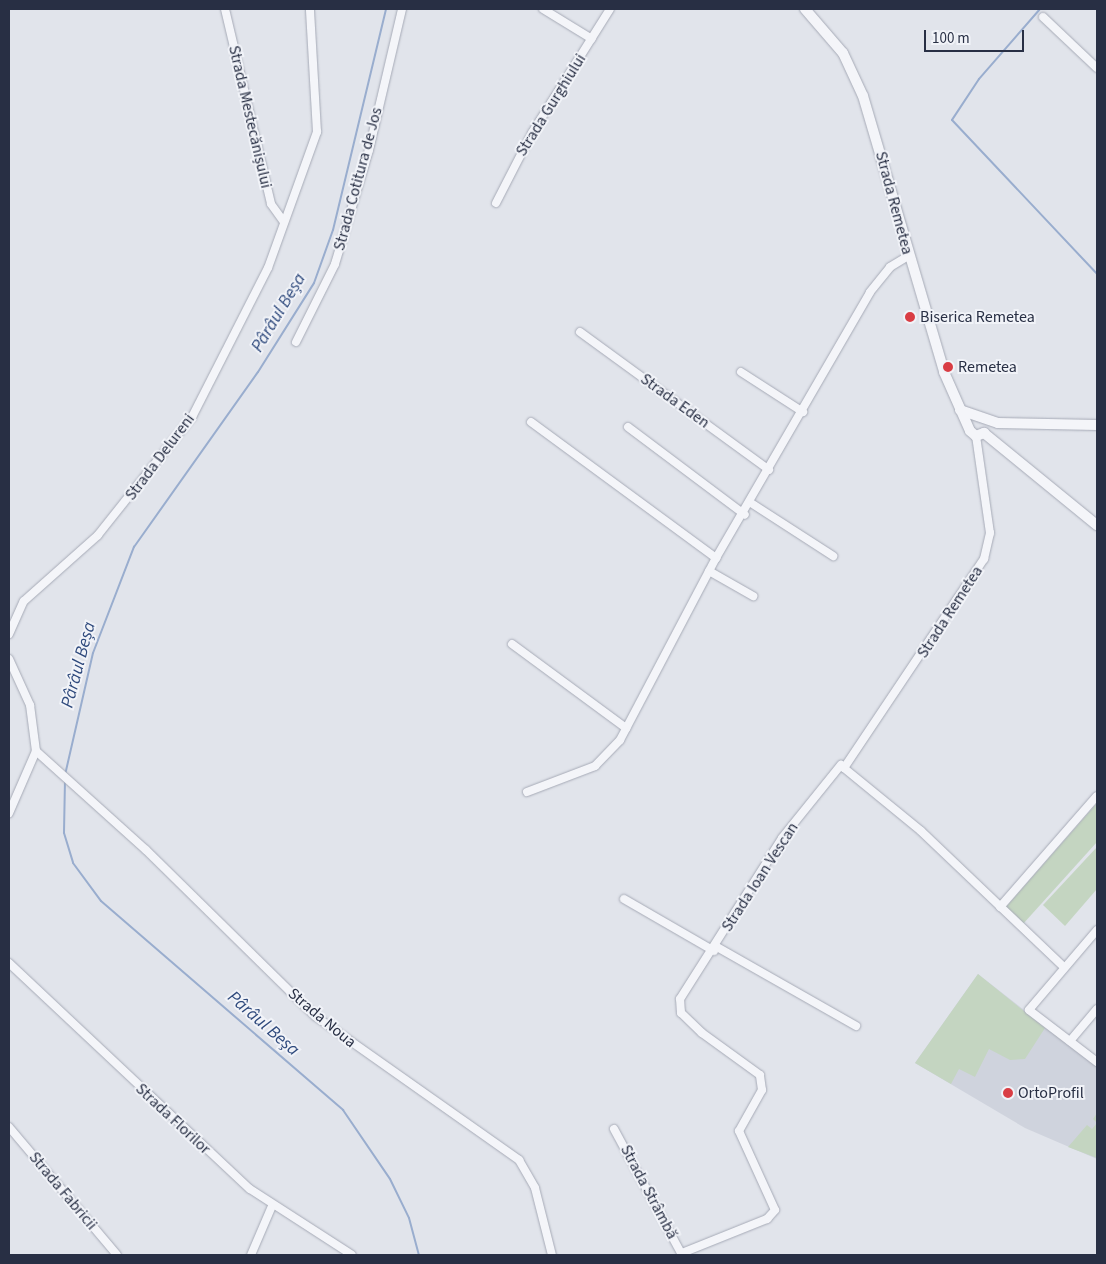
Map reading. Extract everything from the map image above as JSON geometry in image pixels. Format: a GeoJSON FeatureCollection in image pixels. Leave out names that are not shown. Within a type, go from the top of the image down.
{"type":"FeatureCollection","features":[{"type":"Feature","properties":{"kind":"street","name":"Strada Mestecănișului"},"geometry":{"type":"LineString","coordinates":[[225,9],[270,204],[284,222]]}},
{"type":"Feature","properties":{"kind":"street","name":"Strada Delureni"},"geometry":{"type":"LineString","coordinates":[[9,634],[24,600],[98,535],[192,417],[268,268],[317,132],[310,9]]}},
{"type":"Feature","properties":{"kind":"street","name":"Strada Cotitura de Jos"},"geometry":{"type":"LineString","coordinates":[[296,342],[335,264],[369,150],[402,9]]}},
{"type":"Feature","properties":{"kind":"street"},"geometry":{"type":"LineString","coordinates":[[543,9],[592,39]]}},
{"type":"Feature","properties":{"kind":"street","name":"Strada Gurghiului"},"geometry":{"type":"LineString","coordinates":[[496,203],[532,133],[610,9]]}},
{"type":"Feature","properties":{"kind":"street","name":"Strada Remetea"},"geometry":{"type":"LineString","coordinates":[[804,9],[839,46],[863,96],[908,256],[959,410],[979,427],[990,533],[984,559],[844,768]]}},
{"type":"Feature","properties":{"kind":"street"},"geometry":{"type":"LineString","coordinates":[[1043,17],[1097,68]]}},
{"type":"Feature","properties":{"kind":"street"},"geometry":{"type":"LineString","coordinates":[[527,792],[595,766],[606,758],[626,728],[716,558],[745,514],[870,292],[890,267],[908,256]]}},
{"type":"Feature","properties":{"kind":"street","name":"Strada Eden"},"geometry":{"type":"LineString","coordinates":[[580,332],[769,470]]}},
{"type":"Feature","properties":{"kind":"street"},"geometry":{"type":"LineString","coordinates":[[741,372],[803,412]]}},
{"type":"Feature","properties":{"kind":"street"},"geometry":{"type":"LineString","coordinates":[[531,422],[716,558]]}},
{"type":"Feature","properties":{"kind":"street"},"geometry":{"type":"LineString","coordinates":[[979,427],[998,423],[1097,425]]}},
{"type":"Feature","properties":{"kind":"street"},"geometry":{"type":"LineString","coordinates":[[628,427],[745,514]]}},
{"type":"Feature","properties":{"kind":"street"},"geometry":{"type":"LineString","coordinates":[[979,427],[1097,525]]}},
{"type":"Feature","properties":{"kind":"street"},"geometry":{"type":"LineString","coordinates":[[751,503],[833,556]]}},
{"type":"Feature","properties":{"kind":"street"},"geometry":{"type":"LineString","coordinates":[[709,571],[752,596]]}},
{"type":"Feature","properties":{"kind":"street"},"geometry":{"type":"LineString","coordinates":[[512,644],[626,728]]}},
{"type":"Feature","properties":{"kind":"street"},"geometry":{"type":"LineString","coordinates":[[9,659],[30,705],[36,751],[9,813]]}},
{"type":"Feature","properties":{"kind":"street","name":"Strada Noua"},"geometry":{"type":"LineString","coordinates":[[36,751],[72,781],[315,1016],[519,1160],[538,1196],[552,1255]]}},
{"type":"Feature","properties":{"kind":"street","name":"Strada Ioan Vescan"},"geometry":{"type":"LineString","coordinates":[[682,1254],[767,1219],[775,1210],[739,1131],[762,1090],[760,1075],[702,1033],[679,1006],[782,838],[841,765],[844,768]]}},
{"type":"Feature","properties":{"kind":"street"},"geometry":{"type":"LineString","coordinates":[[844,768],[921,831],[1064,967]]}},
{"type":"Feature","properties":{"kind":"street"},"geometry":{"type":"LineString","coordinates":[[1000,907],[1097,796]]}},
{"type":"Feature","properties":{"kind":"street","name":"Strada Ioan Vescan"},"geometry":{"type":"LineString","coordinates":[[624,899],[856,1026]]}},
{"type":"Feature","properties":{"kind":"street"},"geometry":{"type":"LineString","coordinates":[[1097,930],[1028,1010],[1097,1062]]}},
{"type":"Feature","properties":{"kind":"street","name":"Strada Florilor"},"geometry":{"type":"LineString","coordinates":[[9,963],[272,1206],[352,1255]]}},
{"type":"Feature","properties":{"kind":"street"},"geometry":{"type":"LineString","coordinates":[[1070,1041],[1097,1009]]}},
{"type":"Feature","properties":{"kind":"street","name":"Strada Fabricii"},"geometry":{"type":"LineString","coordinates":[[9,1127],[117,1255]]}},
{"type":"Feature","properties":{"kind":"street","name":"Strada Strâmbă"},"geometry":{"type":"LineString","coordinates":[[614,1129],[682,1254]]}},
{"type":"Feature","properties":{"kind":"street"},"geometry":{"type":"LineString","coordinates":[[252,1255],[272,1206]]}},
{"type":"Feature","properties":{"kind":"shaded area","name":"OrtoProfil"},"geometry":{"type":"Polygon","coordinates":[[[978,974],[1097,1067],[1097,1159],[1025,1128],[915,1063],[978,974]]]}},
{"type":"Feature","properties":{"kind":"green space"},"geometry":{"type":"Polygon","coordinates":[[[1097,803],[1097,842],[1023,924],[1006,907],[1097,803]]]}},
{"type":"Feature","properties":{"kind":"green space"},"geometry":{"type":"Polygon","coordinates":[[[1097,847],[1097,889],[1065,926],[1043,905],[1097,847]]]}},
{"type":"Feature","properties":{"kind":"green space"},"geometry":{"type":"Polygon","coordinates":[[[978,974],[1045,1028],[1025,1059],[1010,1060],[989,1049],[975,1077],[959,1069],[951,1084],[915,1063],[978,974]]]}},
{"type":"Feature","properties":{"kind":"green space"},"geometry":{"type":"Polygon","coordinates":[[[1097,1113],[1097,1123],[1093,1119],[1097,1113]]]}},
{"type":"Feature","properties":{"kind":"green space"},"geometry":{"type":"Polygon","coordinates":[[[1097,1123],[1097,1158],[1068,1147],[1087,1125],[1092,1129],[1097,1123]]]}},
{"type":"Feature","properties":{"kind":"waterway","name":"Pârâul Beșa"},"geometry":{"type":"LineString","coordinates":[[65,775],[93,653],[134,547],[258,372],[314,283],[333,230],[386,9]]}},
{"type":"Feature","properties":{"kind":"waterway"},"geometry":{"type":"LineString","coordinates":[[1040,9],[979,79],[952,120],[1097,274]]}},
{"type":"Feature","properties":{"kind":"waterway","name":"Pârâul Beșa"},"geometry":{"type":"LineString","coordinates":[[65,780],[64,833],[73,863],[101,901],[343,1110],[390,1179],[409,1218],[419,1255]]}},
{"type":"Feature","properties":{"kind":"place","name":"Biserica Remetea"},"geometry":{"type":"Point","coordinates":[910,317]}},
{"type":"Feature","properties":{"kind":"place","name":"Remetea"},"geometry":{"type":"Point","coordinates":[948,367]}},
{"type":"Feature","properties":{"kind":"place","name":"OrtoProfil"},"geometry":{"type":"Point","coordinates":[1008,1093]}}]}
